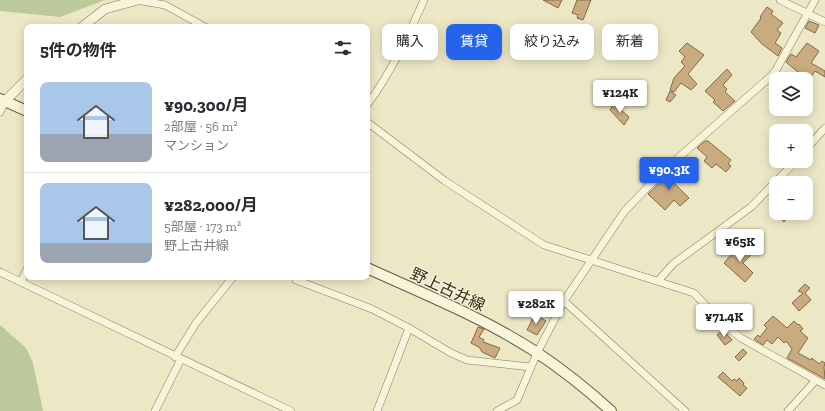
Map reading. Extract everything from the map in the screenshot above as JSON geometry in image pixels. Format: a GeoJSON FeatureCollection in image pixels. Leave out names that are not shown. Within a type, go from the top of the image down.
{"type":"FeatureCollection","features":[{"type":"Feature","properties":{"kind":"main road"},"geometry":{"type":"LineString","coordinates":[[2,100],[24,110]]}},
{"type":"Feature","properties":{"kind":"main road","name":"野上古井線"},"geometry":{"type":"LineString","coordinates":[[370,269],[456,308],[537,353],[592,394],[611,411]]}},
{"type":"Feature","properties":{"kind":"street"},"geometry":{"type":"LineString","coordinates":[[86,24],[104,9],[137,0],[165,5],[200,24]]}},
{"type":"Feature","properties":{"kind":"street"},"geometry":{"type":"LineString","coordinates":[[370,101],[404,43],[424,0]]}},
{"type":"Feature","properties":{"kind":"street"},"geometry":{"type":"LineString","coordinates":[[780,0],[825,22]]}},
{"type":"Feature","properties":{"kind":"street"},"geometry":{"type":"LineString","coordinates":[[497,411],[517,400],[530,366],[564,301],[624,212],[660,174],[770,77],[776,70],[815,0]]}},
{"type":"Feature","properties":{"kind":"street"},"geometry":{"type":"LineString","coordinates":[[0,112],[2,100],[24,82]]}},
{"type":"Feature","properties":{"kind":"street"},"geometry":{"type":"LineString","coordinates":[[370,124],[445,181],[544,245],[694,293],[720,321],[741,338],[825,385]]}},
{"type":"Feature","properties":{"kind":"street"},"geometry":{"type":"LineString","coordinates":[[813,141],[825,128]]}},
{"type":"Feature","properties":{"kind":"street"},"geometry":{"type":"LineString","coordinates":[[658,282],[673,264],[751,207],[789,168]]}},
{"type":"Feature","properties":{"kind":"street"},"geometry":{"type":"LineString","coordinates":[[0,272],[291,411]]}},
{"type":"Feature","properties":{"kind":"street"},"geometry":{"type":"LineString","coordinates":[[21,282],[24,276]]}},
{"type":"Feature","properties":{"kind":"street"},"geometry":{"type":"LineString","coordinates":[[156,411],[178,358],[196,323],[231,280]]}},
{"type":"Feature","properties":{"kind":"street"},"geometry":{"type":"LineString","coordinates":[[296,280],[372,309],[409,328],[451,353],[467,360],[530,366]]}},
{"type":"Feature","properties":{"kind":"street"},"geometry":{"type":"LineString","coordinates":[[564,301],[685,411]]}},
{"type":"Feature","properties":{"kind":"street"},"geometry":{"type":"LineString","coordinates":[[377,411],[409,328]]}},
{"type":"Feature","properties":{"kind":"street"},"geometry":{"type":"LineString","coordinates":[[788,411],[816,380]]}},
{"type":"Feature","properties":{"kind":"green space"},"geometry":{"type":"Polygon","coordinates":[[[0,0],[105,0],[60,17],[0,11],[0,0]]]}},
{"type":"Feature","properties":{"kind":"green space"},"geometry":{"type":"Polygon","coordinates":[[[0,325],[26,348],[33,363],[43,411],[0,411],[0,325]]]}},
{"type":"Feature","properties":{"kind":"building"},"geometry":{"type":"Polygon","coordinates":[[[543,0],[562,0],[558,8],[543,0]]]}},
{"type":"Feature","properties":{"kind":"building"},"geometry":{"type":"Polygon","coordinates":[[[577,0],[591,0],[583,20],[577,18],[578,15],[572,13],[577,0]]]}},
{"type":"Feature","properties":{"kind":"building"},"geometry":{"type":"Polygon","coordinates":[[[767,7],[773,11],[771,14],[783,23],[777,30],[781,33],[775,43],[782,48],[778,56],[762,44],[751,32],[767,7]]]}},
{"type":"Feature","properties":{"kind":"building"},"geometry":{"type":"Polygon","coordinates":[[[809,21],[819,25],[815,33],[805,28],[809,21]]]}},
{"type":"Feature","properties":{"kind":"building"},"geometry":{"type":"Polygon","coordinates":[[[687,43],[704,55],[688,74],[697,84],[691,90],[681,83],[674,92],[670,90],[674,78],[685,66],[681,62],[685,57],[679,51],[687,43]]]}},
{"type":"Feature","properties":{"kind":"building"},"geometry":{"type":"Polygon","coordinates":[[[807,43],[819,51],[811,63],[825,71],[825,77],[815,71],[813,74],[813,72],[798,72],[786,62],[791,54],[796,57],[807,43]]]}},
{"type":"Feature","properties":{"kind":"building"},"geometry":{"type":"Polygon","coordinates":[[[727,69],[732,75],[723,85],[727,89],[725,92],[735,101],[723,111],[713,102],[715,100],[705,91],[727,69]]]}},
{"type":"Feature","properties":{"kind":"building"},"geometry":{"type":"Polygon","coordinates":[[[670,91],[676,95],[670,102],[666,100],[670,91]]]}},
{"type":"Feature","properties":{"kind":"building"},"geometry":{"type":"Polygon","coordinates":[[[614,104],[629,117],[624,125],[610,110],[614,104]]]}},
{"type":"Feature","properties":{"kind":"building"},"geometry":{"type":"Polygon","coordinates":[[[705,141],[708,141],[731,160],[728,164],[731,166],[726,172],[716,164],[712,168],[704,161],[707,157],[697,148],[705,141]]]}},
{"type":"Feature","properties":{"kind":"building"},"geometry":{"type":"Polygon","coordinates":[[[678,165],[682,168],[680,170],[681,172],[673,182],[689,198],[680,206],[674,200],[665,210],[648,194],[678,165]]]}},
{"type":"Feature","properties":{"kind":"building"},"geometry":{"type":"Polygon","coordinates":[[[740,245],[751,255],[743,263],[753,273],[745,282],[724,263],[740,245]]]}},
{"type":"Feature","properties":{"kind":"building"},"geometry":{"type":"Polygon","coordinates":[[[805,284],[810,288],[805,293],[811,300],[799,311],[792,303],[803,293],[798,291],[805,284]]]}},
{"type":"Feature","properties":{"kind":"building"},"geometry":{"type":"Polygon","coordinates":[[[535,314],[546,321],[537,335],[527,330],[535,314]]]}},
{"type":"Feature","properties":{"kind":"building"},"geometry":{"type":"Polygon","coordinates":[[[773,316],[787,328],[794,321],[798,325],[799,324],[803,329],[800,331],[808,338],[798,353],[811,360],[812,358],[819,364],[822,361],[825,363],[825,379],[787,358],[792,349],[786,341],[784,343],[778,337],[772,344],[767,340],[763,345],[754,339],[758,335],[760,337],[767,328],[764,325],[773,316]]]}},
{"type":"Feature","properties":{"kind":"building"},"geometry":{"type":"Polygon","coordinates":[[[478,327],[484,329],[479,337],[484,340],[483,342],[500,348],[495,358],[482,352],[480,348],[471,343],[478,327]]]}},
{"type":"Feature","properties":{"kind":"building"},"geometry":{"type":"Polygon","coordinates":[[[723,330],[732,340],[725,345],[717,335],[723,330]]]}},
{"type":"Feature","properties":{"kind":"building"},"geometry":{"type":"Polygon","coordinates":[[[743,349],[747,353],[739,361],[735,357],[743,349]]]}},
{"type":"Feature","properties":{"kind":"building"},"geometry":{"type":"Polygon","coordinates":[[[723,372],[732,381],[734,379],[737,381],[739,378],[744,383],[743,385],[747,388],[740,396],[718,377],[723,372]]]}}]}
